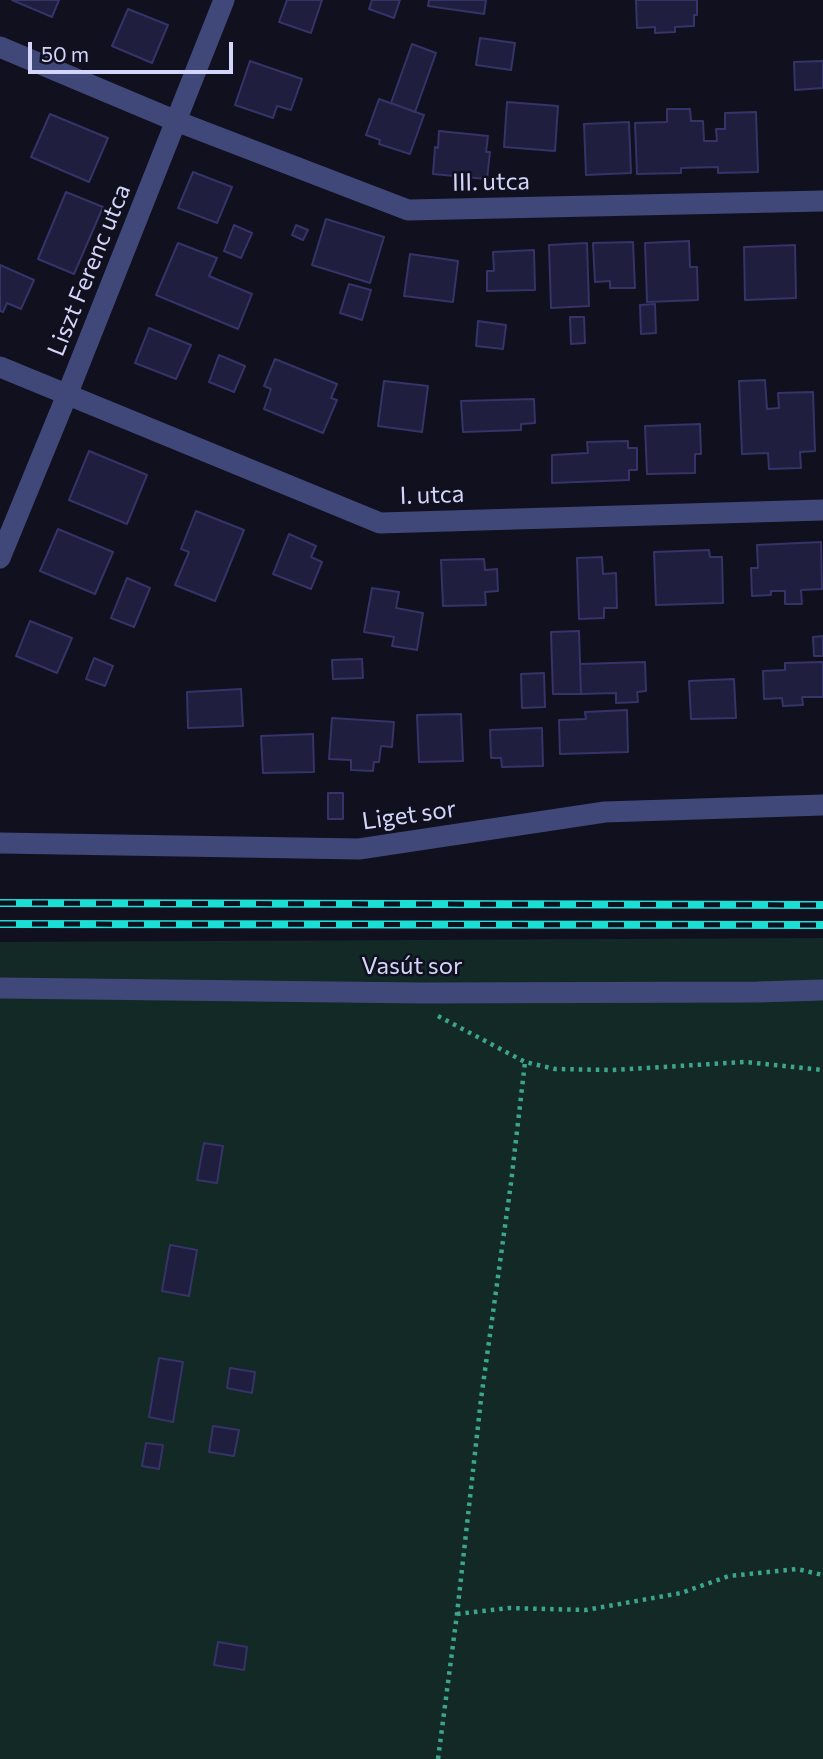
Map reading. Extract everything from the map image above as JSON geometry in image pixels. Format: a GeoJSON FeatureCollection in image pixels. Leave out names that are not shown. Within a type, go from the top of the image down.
{"type":"FeatureCollection","features":[{"type":"Feature","properties":{"kind":"street","name":"Liszt Ferenc utca"},"geometry":{"type":"LineString","coordinates":[[0,558],[224,0]]}},
{"type":"Feature","properties":{"kind":"street","name":"III. utca"},"geometry":{"type":"LineString","coordinates":[[0,47],[176,121],[408,210],[823,201]]}},
{"type":"Feature","properties":{"kind":"street","name":"I. utca"},"geometry":{"type":"LineString","coordinates":[[0,367],[380,523],[823,510]]}},
{"type":"Feature","properties":{"kind":"street","name":"Liget sor"},"geometry":{"type":"LineString","coordinates":[[0,843],[359,849],[606,812],[823,805]]}},
{"type":"Feature","properties":{"kind":"street","name":"Vasút sor"},"geometry":{"type":"LineString","coordinates":[[0,988],[422,993],[743,993],[823,990]]}},
{"type":"Feature","properties":{"kind":"path"},"geometry":{"type":"LineString","coordinates":[[422,993],[439,1018],[525,1062],[555,1069],[612,1070],[745,1062],[823,1070]]}},
{"type":"Feature","properties":{"kind":"path"},"geometry":{"type":"LineString","coordinates":[[438,1759],[525,1062]]}},
{"type":"Feature","properties":{"kind":"path"},"geometry":{"type":"LineString","coordinates":[[457,1614],[509,1608],[586,1610],[681,1593],[729,1576],[797,1569],[823,1575]]}},
{"type":"Feature","properties":{"kind":"green space"},"geometry":{"type":"Polygon","coordinates":[[[823,938],[823,1759],[0,1759],[0,942],[823,938]]]}},
{"type":"Feature","properties":{"kind":"building"},"geometry":{"type":"Polygon","coordinates":[[[12,0],[59,0],[52,17],[12,0]]]}},
{"type":"Feature","properties":{"kind":"building"},"geometry":{"type":"Polygon","coordinates":[[[287,0],[322,0],[311,33],[279,22],[287,0]]]}},
{"type":"Feature","properties":{"kind":"building"},"geometry":{"type":"Polygon","coordinates":[[[372,0],[400,0],[394,18],[369,9],[372,0]]]}},
{"type":"Feature","properties":{"kind":"building"},"geometry":{"type":"Polygon","coordinates":[[[429,0],[486,0],[484,14],[428,6],[429,0]]]}},
{"type":"Feature","properties":{"kind":"building"},"geometry":{"type":"Polygon","coordinates":[[[636,0],[697,0],[694,26],[675,27],[675,32],[655,33],[655,27],[637,28],[636,0]]]}},
{"type":"Feature","properties":{"kind":"building"},"geometry":{"type":"Polygon","coordinates":[[[128,9],[168,25],[152,63],[112,46],[128,9]]]}},
{"type":"Feature","properties":{"kind":"building"},"geometry":{"type":"Polygon","coordinates":[[[480,38],[515,43],[511,70],[476,65],[480,38]]]}},
{"type":"Feature","properties":{"kind":"building"},"geometry":{"type":"Polygon","coordinates":[[[412,44],[436,53],[415,112],[391,103],[412,44]]]}},
{"type":"Feature","properties":{"kind":"building"},"geometry":{"type":"Polygon","coordinates":[[[250,61],[302,79],[291,110],[277,106],[273,118],[235,105],[250,61]]]}},
{"type":"Feature","properties":{"kind":"building"},"geometry":{"type":"Polygon","coordinates":[[[823,61],[823,88],[795,90],[794,62],[823,61]]]}},
{"type":"Feature","properties":{"kind":"building"},"geometry":{"type":"Polygon","coordinates":[[[379,99],[424,115],[410,154],[379,144],[380,140],[366,135],[379,99]]]}},
{"type":"Feature","properties":{"kind":"building"},"geometry":{"type":"Polygon","coordinates":[[[507,102],[558,106],[555,151],[504,147],[507,102]]]}},
{"type":"Feature","properties":{"kind":"building"},"geometry":{"type":"Polygon","coordinates":[[[667,109],[690,109],[691,121],[703,121],[704,141],[717,141],[716,129],[725,129],[725,113],[756,112],[758,172],[718,173],[718,167],[681,168],[681,173],[637,174],[635,123],[667,122],[667,109]]]}},
{"type":"Feature","properties":{"kind":"building"},"geometry":{"type":"Polygon","coordinates":[[[50,114],[108,138],[89,182],[31,157],[50,114]]]}},
{"type":"Feature","properties":{"kind":"building"},"geometry":{"type":"Polygon","coordinates":[[[629,122],[631,173],[586,175],[584,124],[629,122]]]}},
{"type":"Feature","properties":{"kind":"building"},"geometry":{"type":"Polygon","coordinates":[[[439,131],[488,136],[486,152],[490,152],[487,179],[433,174],[439,131]]]}},
{"type":"Feature","properties":{"kind":"building"},"geometry":{"type":"Polygon","coordinates":[[[193,172],[232,187],[217,223],[178,208],[193,172]]]}},
{"type":"Feature","properties":{"kind":"building"},"geometry":{"type":"Polygon","coordinates":[[[66,192],[103,207],[74,274],[38,259],[66,192]]]}},
{"type":"Feature","properties":{"kind":"building"},"geometry":{"type":"Polygon","coordinates":[[[326,219],[384,237],[370,283],[312,265],[326,219]]]}},
{"type":"Feature","properties":{"kind":"building"},"geometry":{"type":"Polygon","coordinates":[[[234,225],[252,233],[241,258],[224,251],[234,225]]]}},
{"type":"Feature","properties":{"kind":"building"},"geometry":{"type":"Polygon","coordinates":[[[296,225],[308,230],[303,240],[292,235],[296,225]]]}},
{"type":"Feature","properties":{"kind":"building"},"geometry":{"type":"Polygon","coordinates":[[[689,241],[690,267],[697,267],[698,300],[647,302],[645,243],[689,241]]]}},
{"type":"Feature","properties":{"kind":"building"},"geometry":{"type":"Polygon","coordinates":[[[633,242],[635,288],[610,288],[610,281],[595,282],[593,243],[633,242]]]}},
{"type":"Feature","properties":{"kind":"building"},"geometry":{"type":"Polygon","coordinates":[[[178,243],[217,258],[209,276],[252,294],[238,329],[156,295],[178,243]]]}},
{"type":"Feature","properties":{"kind":"building"},"geometry":{"type":"Polygon","coordinates":[[[587,243],[589,306],[551,308],[549,245],[587,243]]]}},
{"type":"Feature","properties":{"kind":"building"},"geometry":{"type":"Polygon","coordinates":[[[795,245],[796,298],[745,300],[744,247],[795,245]]]}},
{"type":"Feature","properties":{"kind":"building"},"geometry":{"type":"Polygon","coordinates":[[[534,250],[535,290],[487,291],[487,271],[494,271],[493,252],[534,250]]]}},
{"type":"Feature","properties":{"kind":"building"},"geometry":{"type":"Polygon","coordinates":[[[410,254],[458,261],[453,302],[404,296],[410,254]]]}},
{"type":"Feature","properties":{"kind":"building"},"geometry":{"type":"Polygon","coordinates":[[[0,265],[34,280],[21,309],[7,303],[3,312],[0,311],[0,265]]]}},
{"type":"Feature","properties":{"kind":"building"},"geometry":{"type":"Polygon","coordinates":[[[349,284],[371,290],[362,320],[340,313],[349,284]]]}},
{"type":"Feature","properties":{"kind":"building"},"geometry":{"type":"Polygon","coordinates":[[[655,304],[656,333],[641,334],[640,305],[655,304]]]}},
{"type":"Feature","properties":{"kind":"building"},"geometry":{"type":"Polygon","coordinates":[[[570,317],[584,317],[585,343],[571,344],[570,317]]]}},
{"type":"Feature","properties":{"kind":"building"},"geometry":{"type":"Polygon","coordinates":[[[478,321],[506,325],[503,349],[476,346],[478,321]]]}},
{"type":"Feature","properties":{"kind":"building"},"geometry":{"type":"Polygon","coordinates":[[[149,328],[191,345],[176,379],[135,363],[149,328]]]}},
{"type":"Feature","properties":{"kind":"building"},"geometry":{"type":"Polygon","coordinates":[[[219,355],[245,366],[234,392],[209,382],[219,355]]]}},
{"type":"Feature","properties":{"kind":"building"},"geometry":{"type":"Polygon","coordinates":[[[275,359],[337,384],[331,398],[337,400],[323,433],[264,409],[271,389],[264,386],[275,359]]]}},
{"type":"Feature","properties":{"kind":"building"},"geometry":{"type":"Polygon","coordinates":[[[765,380],[767,409],[779,408],[778,393],[813,392],[815,451],[800,452],[801,468],[769,469],[768,453],[742,454],[739,381],[765,380]]]}},
{"type":"Feature","properties":{"kind":"building"},"geometry":{"type":"Polygon","coordinates":[[[384,381],[428,386],[422,432],[378,426],[384,381]]]}},
{"type":"Feature","properties":{"kind":"building"},"geometry":{"type":"Polygon","coordinates":[[[534,399],[535,423],[521,424],[521,430],[463,432],[461,401],[534,399]]]}},
{"type":"Feature","properties":{"kind":"building"},"geometry":{"type":"Polygon","coordinates":[[[700,424],[701,454],[695,454],[695,473],[647,474],[645,426],[700,424]]]}},
{"type":"Feature","properties":{"kind":"building"},"geometry":{"type":"Polygon","coordinates":[[[628,441],[628,448],[637,448],[637,470],[629,470],[629,480],[552,483],[552,455],[588,453],[587,442],[628,441]]]}},
{"type":"Feature","properties":{"kind":"building"},"geometry":{"type":"Polygon","coordinates":[[[89,451],[147,475],[127,524],[69,500],[89,451]]]}},
{"type":"Feature","properties":{"kind":"building"},"geometry":{"type":"Polygon","coordinates":[[[196,511],[244,530],[215,601],[175,585],[189,552],[181,549],[196,511]]]}},
{"type":"Feature","properties":{"kind":"building"},"geometry":{"type":"Polygon","coordinates":[[[58,529],[113,552],[95,594],[40,571],[58,529]]]}},
{"type":"Feature","properties":{"kind":"building"},"geometry":{"type":"Polygon","coordinates":[[[289,534],[316,546],[311,557],[322,562],[311,589],[273,574],[289,534]]]}},
{"type":"Feature","properties":{"kind":"building"},"geometry":{"type":"Polygon","coordinates":[[[821,542],[822,589],[801,590],[802,604],[785,604],[785,591],[752,596],[751,568],[758,568],[757,545],[821,542]]]}},
{"type":"Feature","properties":{"kind":"building"},"geometry":{"type":"Polygon","coordinates":[[[709,550],[710,557],[722,557],[723,603],[656,605],[654,552],[709,550]]]}},
{"type":"Feature","properties":{"kind":"building"},"geometry":{"type":"Polygon","coordinates":[[[602,557],[603,574],[616,573],[617,608],[604,608],[604,618],[579,619],[577,558],[602,557]]]}},
{"type":"Feature","properties":{"kind":"building"},"geometry":{"type":"Polygon","coordinates":[[[484,559],[485,570],[497,569],[498,591],[485,592],[486,605],[443,606],[441,560],[484,559]]]}},
{"type":"Feature","properties":{"kind":"building"},"geometry":{"type":"Polygon","coordinates":[[[127,578],[150,588],[134,627],[111,618],[127,578]]]}},
{"type":"Feature","properties":{"kind":"building"},"geometry":{"type":"Polygon","coordinates":[[[372,588],[399,592],[396,608],[423,613],[417,650],[392,646],[394,637],[364,632],[372,588]]]}},
{"type":"Feature","properties":{"kind":"building"},"geometry":{"type":"Polygon","coordinates":[[[30,621],[72,638],[57,673],[16,656],[30,621]]]}},
{"type":"Feature","properties":{"kind":"building"},"geometry":{"type":"Polygon","coordinates":[[[579,631],[581,694],[553,694],[551,632],[579,631]]]}},
{"type":"Feature","properties":{"kind":"building"},"geometry":{"type":"Polygon","coordinates":[[[823,636],[823,656],[814,656],[813,637],[823,636]]]}},
{"type":"Feature","properties":{"kind":"building"},"geometry":{"type":"Polygon","coordinates":[[[94,658],[113,666],[105,686],[86,679],[94,658]]]}},
{"type":"Feature","properties":{"kind":"building"},"geometry":{"type":"Polygon","coordinates":[[[362,659],[363,678],[333,679],[332,660],[362,659]]]}},
{"type":"Feature","properties":{"kind":"building"},"geometry":{"type":"Polygon","coordinates":[[[645,662],[646,691],[637,692],[638,702],[616,703],[616,693],[581,694],[580,664],[645,662]]]}},
{"type":"Feature","properties":{"kind":"building"},"geometry":{"type":"Polygon","coordinates":[[[823,662],[823,697],[802,697],[803,705],[783,706],[782,698],[764,699],[763,671],[785,670],[785,663],[823,662]]]}},
{"type":"Feature","properties":{"kind":"building"},"geometry":{"type":"Polygon","coordinates":[[[544,673],[545,707],[522,708],[521,674],[544,673]]]}},
{"type":"Feature","properties":{"kind":"building"},"geometry":{"type":"Polygon","coordinates":[[[734,679],[736,718],[691,719],[689,681],[734,679]]]}},
{"type":"Feature","properties":{"kind":"building"},"geometry":{"type":"Polygon","coordinates":[[[241,689],[243,726],[188,728],[187,692],[241,689]]]}},
{"type":"Feature","properties":{"kind":"building"},"geometry":{"type":"Polygon","coordinates":[[[627,710],[628,752],[560,754],[559,720],[586,719],[585,712],[627,710]]]}},
{"type":"Feature","properties":{"kind":"building"},"geometry":{"type":"Polygon","coordinates":[[[461,714],[463,761],[419,762],[417,715],[461,714]]]}},
{"type":"Feature","properties":{"kind":"building"},"geometry":{"type":"Polygon","coordinates":[[[332,718],[394,722],[392,747],[381,746],[379,762],[374,762],[373,771],[351,770],[351,760],[329,759],[332,718]]]}},
{"type":"Feature","properties":{"kind":"building"},"geometry":{"type":"Polygon","coordinates":[[[542,728],[543,766],[502,767],[501,758],[491,758],[490,730],[542,728]]]}},
{"type":"Feature","properties":{"kind":"building"},"geometry":{"type":"Polygon","coordinates":[[[313,734],[314,772],[263,773],[261,736],[313,734]]]}},
{"type":"Feature","properties":{"kind":"building"},"geometry":{"type":"Polygon","coordinates":[[[328,793],[343,793],[343,819],[328,819],[328,793]]]}},
{"type":"Feature","properties":{"kind":"building"},"geometry":{"type":"Polygon","coordinates":[[[204,1143],[223,1146],[217,1183],[197,1180],[204,1143]]]}},
{"type":"Feature","properties":{"kind":"building"},"geometry":{"type":"Polygon","coordinates":[[[170,1245],[197,1250],[189,1296],[162,1291],[170,1245]]]}},
{"type":"Feature","properties":{"kind":"building"},"geometry":{"type":"Polygon","coordinates":[[[159,1358],[183,1362],[173,1422],[149,1417],[159,1358]]]}},
{"type":"Feature","properties":{"kind":"building"},"geometry":{"type":"Polygon","coordinates":[[[230,1368],[255,1372],[252,1393],[227,1388],[230,1368]]]}},
{"type":"Feature","properties":{"kind":"building"},"geometry":{"type":"Polygon","coordinates":[[[213,1426],[239,1430],[234,1456],[209,1452],[213,1426]]]}},
{"type":"Feature","properties":{"kind":"building"},"geometry":{"type":"Polygon","coordinates":[[[146,1443],[163,1445],[159,1469],[142,1466],[146,1443]]]}},
{"type":"Feature","properties":{"kind":"building"},"geometry":{"type":"Polygon","coordinates":[[[218,1642],[247,1647],[244,1670],[214,1665],[218,1642]]]}},
{"type":"Feature","properties":{"kind":"railway"},"geometry":{"type":"LineString","coordinates":[[0,903],[823,905]]}},
{"type":"Feature","properties":{"kind":"railway"},"geometry":{"type":"LineString","coordinates":[[0,924],[823,925]]}}]}
